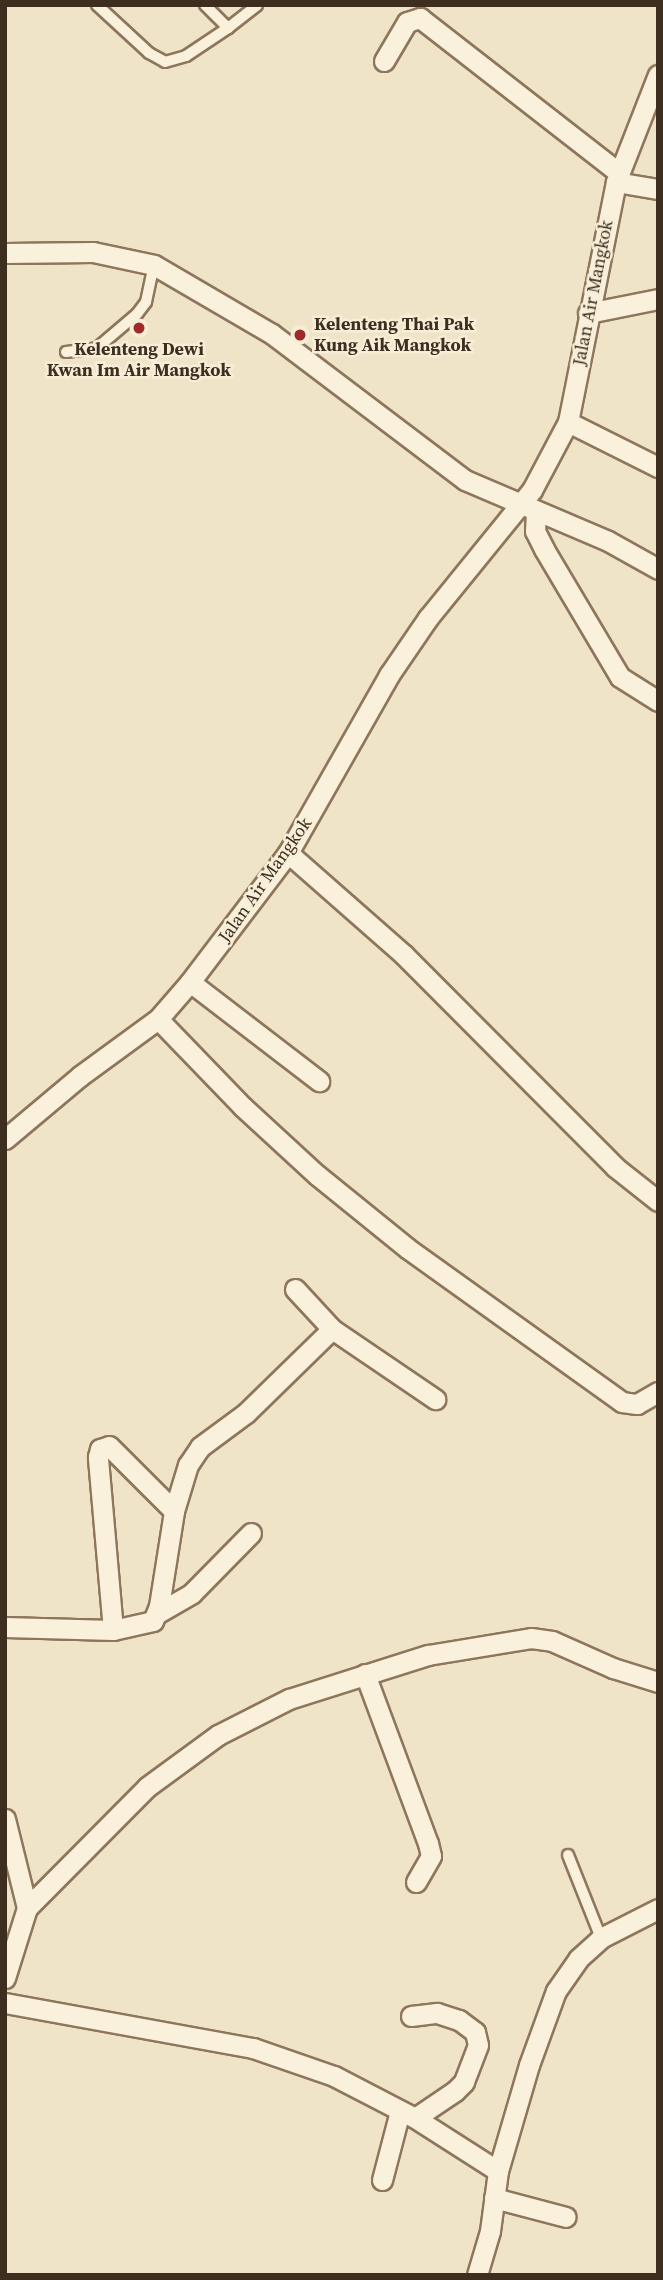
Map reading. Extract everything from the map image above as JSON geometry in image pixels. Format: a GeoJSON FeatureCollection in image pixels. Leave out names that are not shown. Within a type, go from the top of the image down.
{"type":"FeatureCollection","features":[{"type":"Feature","properties":{"kind":"street"},"geometry":{"type":"LineString","coordinates":[[384,61],[407,22],[420,18],[618,177],[658,189]]}},
{"type":"Feature","properties":{"kind":"street","name":"Jalan Air Mangkok"},"geometry":{"type":"LineString","coordinates":[[5,1139],[80,1076],[158,1019],[190,982],[288,853],[388,675],[428,618],[528,509],[568,422],[588,313],[618,177],[658,75]]}},
{"type":"Feature","properties":{"kind":"street"},"geometry":{"type":"LineString","coordinates":[[5,253],[93,253],[154,265],[272,334],[465,480],[608,541],[658,569]]}},
{"type":"Feature","properties":{"kind":"street"},"geometry":{"type":"LineString","coordinates":[[588,313],[658,299]]}},
{"type":"Feature","properties":{"kind":"street"},"geometry":{"type":"LineString","coordinates":[[568,422],[658,467]]}},
{"type":"Feature","properties":{"kind":"street"},"geometry":{"type":"LineString","coordinates":[[528,509],[544,549],[620,677],[658,701]]}},
{"type":"Feature","properties":{"kind":"street"},"geometry":{"type":"LineString","coordinates":[[288,853],[404,955],[615,1167],[658,1201]]}},
{"type":"Feature","properties":{"kind":"street"},"geometry":{"type":"LineString","coordinates":[[190,982],[319,1081]]}},
{"type":"Feature","properties":{"kind":"street"},"geometry":{"type":"LineString","coordinates":[[158,1019],[243,1107],[317,1175],[407,1248],[622,1402],[637,1404],[658,1392]]}},
{"type":"Feature","properties":{"kind":"street"},"geometry":{"type":"LineString","coordinates":[[295,1289],[332,1329],[435,1398]]}},
{"type":"Feature","properties":{"kind":"street"},"geometry":{"type":"LineString","coordinates":[[158,1613],[174,1511],[188,1465],[200,1447],[246,1413],[332,1329]]}},
{"type":"Feature","properties":{"kind":"street"},"geometry":{"type":"LineString","coordinates":[[113,1630],[97,1457],[100,1449],[109,1446],[174,1511]]}},
{"type":"Feature","properties":{"kind":"street"},"geometry":{"type":"LineString","coordinates":[[5,1627],[113,1630],[146,1625],[158,1613],[192,1593],[251,1534]]}},
{"type":"Feature","properties":{"kind":"street"},"geometry":{"type":"LineString","coordinates":[[5,1979],[27,1909],[147,1787],[218,1735],[289,1699],[428,1655],[531,1638],[552,1641],[613,1668],[658,1682]]}},
{"type":"Feature","properties":{"kind":"street"},"geometry":{"type":"LineString","coordinates":[[365,1674],[428,1843],[431,1856],[416,1882]]}},
{"type":"Feature","properties":{"kind":"street"},"geometry":{"type":"LineString","coordinates":[[5,1819],[27,1909]]}},
{"type":"Feature","properties":{"kind":"street"},"geometry":{"type":"LineString","coordinates":[[477,2275],[490,2231],[498,2171],[529,2065],[556,1991],[578,1959],[601,1938],[658,1909]]}},
{"type":"Feature","properties":{"kind":"street"},"geometry":{"type":"LineString","coordinates":[[5,2003],[253,2049],[334,2076],[407,2114],[498,2171]]}},
{"type":"Feature","properties":{"kind":"street"},"geometry":{"type":"LineString","coordinates":[[382,2180],[407,2114],[455,2091],[464,2082],[478,2045],[475,2032],[459,2020],[437,2013],[411,2016]]}},
{"type":"Feature","properties":{"kind":"street"},"geometry":{"type":"LineString","coordinates":[[494,2197],[566,2217]]}},
{"type":"Feature","properties":{"kind":"lane"},"geometry":{"type":"LineString","coordinates":[[97,5],[149,53],[165,62],[186,56],[228,29],[257,5]]}},
{"type":"Feature","properties":{"kind":"lane"},"geometry":{"type":"LineString","coordinates":[[205,5],[228,29]]}},
{"type":"Feature","properties":{"kind":"lane"},"geometry":{"type":"LineString","coordinates":[[66,352],[97,348],[137,314],[146,302],[154,265]]}},
{"type":"Feature","properties":{"kind":"lane"},"geometry":{"type":"LineString","coordinates":[[568,1855],[601,1938]]}},
{"type":"Feature","properties":{"kind":"place","name":"Kelenteng Dewi Kwan Im Air Mangkok"},"geometry":{"type":"Point","coordinates":[139,328]}},
{"type":"Feature","properties":{"kind":"place","name":"Kelenteng Thai Pak Kung Aik Mangkok"},"geometry":{"type":"Point","coordinates":[300,335]}}]}
